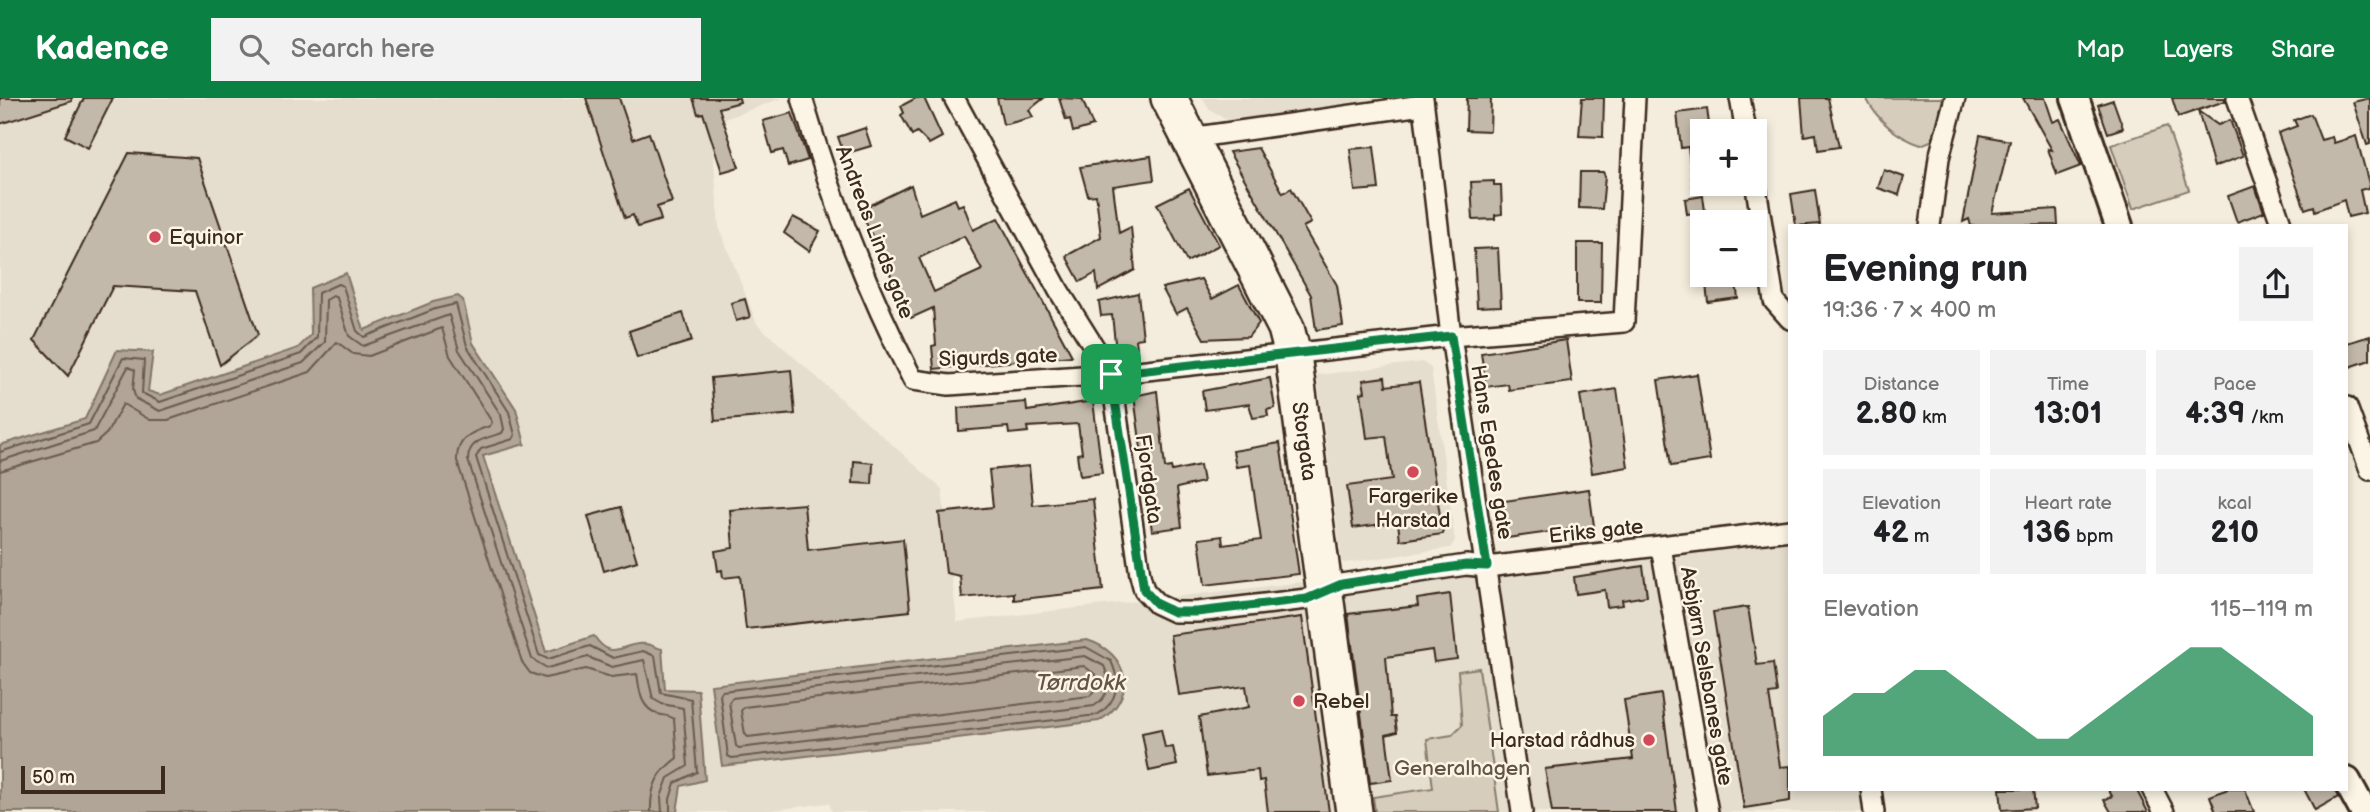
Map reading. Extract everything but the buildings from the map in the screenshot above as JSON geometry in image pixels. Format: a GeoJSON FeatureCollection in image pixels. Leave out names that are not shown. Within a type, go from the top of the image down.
{"type":"FeatureCollection","features":[{"type":"Feature","properties":{"kind":"highway","name":"Storgata"},"geometry":{"type":"LineString","coordinates":[[1169,98],[1286,328],[1293,355],[1354,812]]}},
{"type":"Feature","properties":{"kind":"street","name":"Andreas Linds gate"},"geometry":{"type":"LineString","coordinates":[[802,98],[855,252],[913,380]]}},
{"type":"Feature","properties":{"kind":"street","name":"Fjordgata"},"geometry":{"type":"LineString","coordinates":[[954,98],[1048,271],[1111,374],[1144,590],[1157,604],[1174,612],[1197,612],[1307,599],[1324,590]]}},
{"type":"Feature","properties":{"kind":"street","name":"Sigurds gate"},"geometry":{"type":"LineString","coordinates":[[913,380],[949,386],[1111,374],[1451,336],[1624,322],[1635,98]]}},
{"type":"Feature","properties":{"kind":"street"},"geometry":{"type":"LineString","coordinates":[[1740,98],[1744,119]]}},
{"type":"Feature","properties":{"kind":"street"},"geometry":{"type":"LineString","coordinates":[[1930,224],[1940,158],[1955,98]]}},
{"type":"Feature","properties":{"kind":"street"},"geometry":{"type":"LineString","coordinates":[[2075,98],[2118,224]]}},
{"type":"Feature","properties":{"kind":"street"},"geometry":{"type":"LineString","coordinates":[[2237,98],[2281,224]]}},
{"type":"Feature","properties":{"kind":"street"},"geometry":{"type":"LineString","coordinates":[[1190,138],[1422,102]]}},
{"type":"Feature","properties":{"kind":"street","name":"Hans Egedes gate"},"geometry":{"type":"LineString","coordinates":[[1422,102],[1451,336],[1522,812]]}},
{"type":"Feature","properties":{"kind":"street"},"geometry":{"type":"LineString","coordinates":[[1757,196],[1774,301],[1788,317]]}},
{"type":"Feature","properties":{"kind":"street"},"geometry":{"type":"LineString","coordinates":[[2348,410],[2370,470]]}},
{"type":"Feature","properties":{"kind":"street","name":"Eriks gate"},"geometry":{"type":"LineString","coordinates":[[1324,590],[1342,584],[1466,565],[1487,566],[1788,530]]}},
{"type":"Feature","properties":{"kind":"street","name":"Asbjørn Selsbanes gate"},"geometry":{"type":"LineString","coordinates":[[1661,547],[1708,812]]}},
{"type":"Feature","properties":{"kind":"street"},"geometry":{"type":"LineString","coordinates":[[2348,783],[2364,812]]}},
{"type":"Feature","properties":{"kind":"street"},"geometry":{"type":"LineString","coordinates":[[1871,791],[1874,812]]}},
{"type":"Feature","properties":{"kind":"street"},"geometry":{"type":"LineString","coordinates":[[2153,791],[2164,812]]}},
{"type":"Feature","properties":{"kind":"shaded area"},"geometry":{"type":"Polygon","coordinates":[[[0,98],[782,98],[711,124],[719,227],[757,324],[942,489],[957,622],[1788,526],[1788,791],[1865,791],[1868,812],[832,812],[829,803],[757,812],[677,812],[681,786],[665,689],[662,649],[644,643],[614,651],[600,646],[593,636],[546,652],[483,456],[525,443],[516,409],[473,343],[463,300],[433,302],[364,331],[345,274],[310,288],[311,336],[298,348],[160,395],[148,391],[91,409],[85,419],[0,445],[0,98]]]}},
{"type":"Feature","properties":{"kind":"shaded area"},"geometry":{"type":"Polygon","coordinates":[[[1203,98],[1376,98],[1237,121],[1225,119],[1209,109],[1203,98]]]}},
{"type":"Feature","properties":{"kind":"shaded area"},"geometry":{"type":"Polygon","coordinates":[[[1422,362],[1431,368],[1455,541],[1450,548],[1342,562],[1317,375],[1422,362]]]}},
{"type":"Feature","properties":{"kind":"green space"},"geometry":{"type":"Polygon","coordinates":[[[1866,98],[1943,98],[1933,140],[1921,145],[1896,133],[1876,114],[1866,98]]]}},
{"type":"Feature","properties":{"kind":"green space"},"geometry":{"type":"Polygon","coordinates":[[[2167,126],[2189,190],[2133,209],[2111,145],[2167,126]]]}},
{"type":"Feature","properties":{"kind":"green space","name":"Generalhagen"},"geometry":{"type":"Polygon","coordinates":[[[1479,668],[1499,812],[1375,812],[1373,797],[1433,788],[1427,739],[1452,735],[1462,725],[1458,671],[1479,668]]]}},
{"type":"Feature","properties":{"kind":"water"},"geometry":{"type":"Polygon","coordinates":[[[346,273],[364,330],[433,302],[458,296],[463,300],[473,343],[516,409],[525,444],[483,456],[546,652],[594,636],[607,649],[647,644],[662,649],[665,689],[698,690],[705,780],[681,786],[677,812],[0,812],[0,445],[85,419],[117,350],[153,352],[148,391],[160,395],[298,348],[311,335],[310,288],[346,273]]]}},
{"type":"Feature","properties":{"kind":"water","name":"Tørrdokk"},"geometry":{"type":"Polygon","coordinates":[[[1087,640],[1112,655],[1124,676],[1120,700],[1112,711],[1099,721],[722,766],[711,685],[1087,640]]]}},
{"type":"Feature","properties":{"kind":"place","name":"Equinor"},"geometry":{"type":"Point","coordinates":[155,237]}},
{"type":"Feature","properties":{"kind":"place","name":"Fargerike Harstad"},"geometry":{"type":"Point","coordinates":[1413,472]}},
{"type":"Feature","properties":{"kind":"place","name":"Rebel"},"geometry":{"type":"Point","coordinates":[1299,701]}},
{"type":"Feature","properties":{"kind":"place","name":"Harstad rådhus"},"geometry":{"type":"Point","coordinates":[1649,740]}},
{"type":"Feature","properties":{"kind":"route"},"geometry":{"type":"LineString","coordinates":[[1451,336],[1487,566],[1466,565],[1342,584],[1307,599],[1197,612],[1174,612],[1157,604],[1144,590],[1140,575],[1111,374],[1451,336]]}}]}
